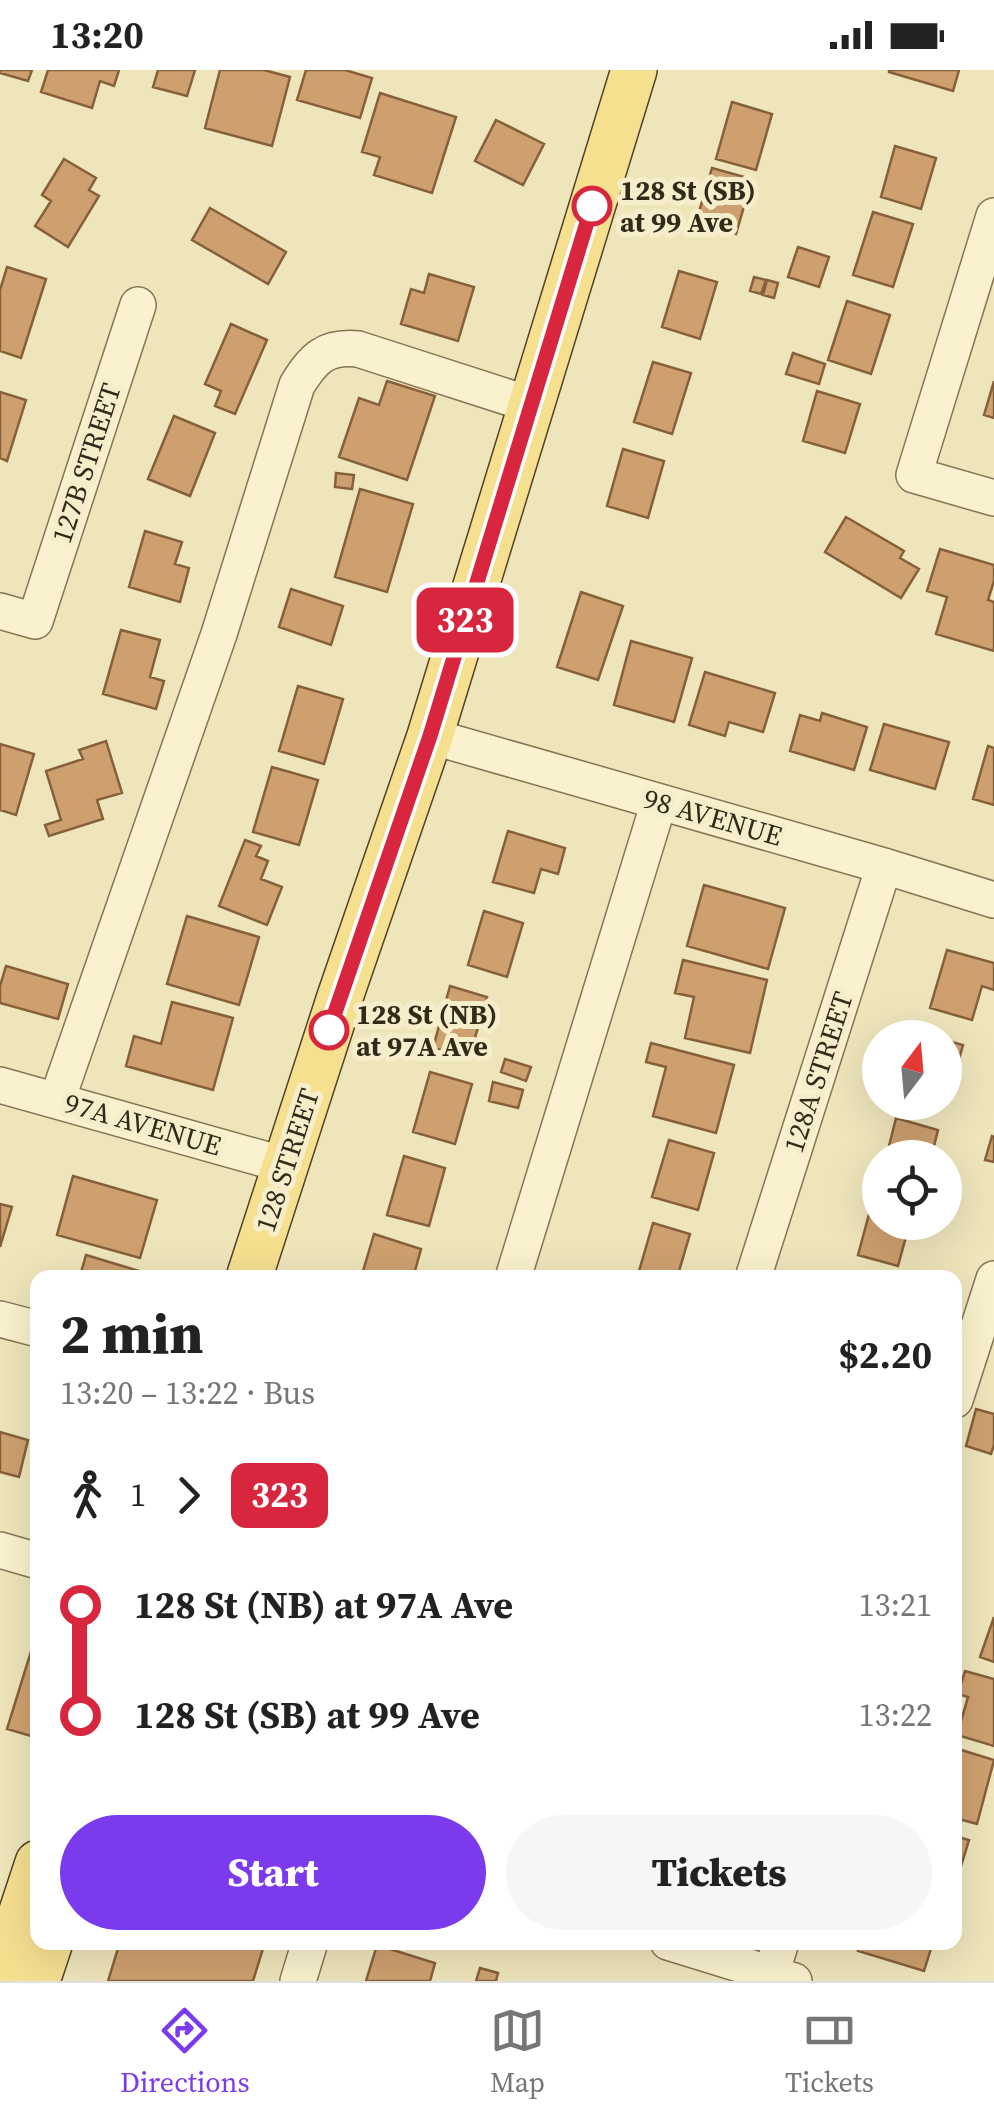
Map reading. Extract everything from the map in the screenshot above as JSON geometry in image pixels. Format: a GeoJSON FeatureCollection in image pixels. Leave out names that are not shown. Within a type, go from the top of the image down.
{"type":"FeatureCollection","features":[{"type":"Feature","properties":{"kind":"main road","name":"128 STREET"},"geometry":{"type":"LineString","coordinates":[[252,1270],[430,736],[532,405],[623,73]]}},
{"type":"Feature","properties":{"kind":"main road"},"geometry":{"type":"LineString","coordinates":[[0,1978],[30,1888]]}},
{"type":"Feature","properties":{"kind":"main road"},"geometry":{"type":"LineString","coordinates":[[37,1981],[47,1950]]}},
{"type":"Feature","properties":{"kind":"street"},"geometry":{"type":"LineString","coordinates":[[994,216],[914,474],[994,498]]}},
{"type":"Feature","properties":{"kind":"street","name":"127B STREET"},"geometry":{"type":"LineString","coordinates":[[0,611],[34,622],[138,305]]}},
{"type":"Feature","properties":{"kind":"street"},"geometry":{"type":"LineString","coordinates":[[57,1100],[219,634],[298,385],[309,367],[324,354],[340,348],[358,349],[532,405]]}},
{"type":"Feature","properties":{"kind":"street","name":"98 AVENUE"},"geometry":{"type":"LineString","coordinates":[[430,736],[994,900]]}},
{"type":"Feature","properties":{"kind":"street"},"geometry":{"type":"LineString","coordinates":[[515,1270],[660,802]]}},
{"type":"Feature","properties":{"kind":"street","name":"128A STREET"},"geometry":{"type":"LineString","coordinates":[[756,1270],[884,866]]}},
{"type":"Feature","properties":{"kind":"street","name":"97A AVENUE"},"geometry":{"type":"LineString","coordinates":[[0,1084],[285,1165]]}},
{"type":"Feature","properties":{"kind":"street"},"geometry":{"type":"LineString","coordinates":[[962,1378],[994,1279]]}},
{"type":"Feature","properties":{"kind":"street"},"geometry":{"type":"LineString","coordinates":[[0,1319],[30,1327]]}},
{"type":"Feature","properties":{"kind":"street"},"geometry":{"type":"LineString","coordinates":[[0,1550],[30,1558]]}},
{"type":"Feature","properties":{"kind":"street"},"geometry":{"type":"LineString","coordinates":[[298,1981],[308,1950]]}},
{"type":"Feature","properties":{"kind":"street"},"geometry":{"type":"LineString","coordinates":[[706,1950],[782,1966]]}},
{"type":"Feature","properties":{"kind":"building"},"geometry":{"type":"Polygon","coordinates":[[[0,70],[32,70],[28,81],[0,70]]]}},
{"type":"Feature","properties":{"kind":"building"},"geometry":{"type":"Polygon","coordinates":[[[48,70],[119,70],[114,86],[100,81],[92,108],[41,92],[48,70]]]}},
{"type":"Feature","properties":{"kind":"building"},"geometry":{"type":"Polygon","coordinates":[[[158,70],[195,70],[187,96],[153,87],[158,70]]]}},
{"type":"Feature","properties":{"kind":"building"},"geometry":{"type":"Polygon","coordinates":[[[220,70],[264,70],[290,77],[272,146],[205,128],[220,70]]]}},
{"type":"Feature","properties":{"kind":"building"},"geometry":{"type":"Polygon","coordinates":[[[306,70],[345,70],[372,78],[360,118],[297,100],[306,70]]]}},
{"type":"Feature","properties":{"kind":"building"},"geometry":{"type":"Polygon","coordinates":[[[889,70],[959,70],[953,91],[889,70]]]}},
{"type":"Feature","properties":{"kind":"building"},"geometry":{"type":"Polygon","coordinates":[[[380,93],[456,117],[432,193],[374,175],[380,157],[362,152],[380,93]]]}},
{"type":"Feature","properties":{"kind":"building"},"geometry":{"type":"Polygon","coordinates":[[[732,102],[772,114],[756,170],[716,159],[732,102]]]}},
{"type":"Feature","properties":{"kind":"building"},"geometry":{"type":"Polygon","coordinates":[[[496,120],[544,144],[523,185],[475,161],[496,120]]]}},
{"type":"Feature","properties":{"kind":"building"},"geometry":{"type":"Polygon","coordinates":[[[895,146],[936,158],[921,209],[881,197],[895,146]]]}},
{"type":"Feature","properties":{"kind":"building"},"geometry":{"type":"Polygon","coordinates":[[[64,159],[96,178],[89,190],[99,196],[68,247],[35,226],[51,201],[42,195],[64,159]]]}},
{"type":"Feature","properties":{"kind":"building"},"geometry":{"type":"Polygon","coordinates":[[[712,168],[752,179],[736,234],[696,222],[712,168]]]}},
{"type":"Feature","properties":{"kind":"building"},"geometry":{"type":"Polygon","coordinates":[[[210,208],[286,252],[268,284],[192,240],[210,208]]]}},
{"type":"Feature","properties":{"kind":"building"},"geometry":{"type":"Polygon","coordinates":[[[873,212],[913,224],[893,287],[853,275],[873,212]]]}},
{"type":"Feature","properties":{"kind":"building"},"geometry":{"type":"Polygon","coordinates":[[[798,247],[829,257],[819,287],[788,277],[798,247]]]}},
{"type":"Feature","properties":{"kind":"building"},"geometry":{"type":"Polygon","coordinates":[[[7,267],[46,279],[21,358],[0,351],[0,290],[7,267]]]}},
{"type":"Feature","properties":{"kind":"building"},"geometry":{"type":"Polygon","coordinates":[[[679,271],[717,282],[700,339],[662,327],[679,271]]]}},
{"type":"Feature","properties":{"kind":"building"},"geometry":{"type":"Polygon","coordinates":[[[429,274],[474,287],[458,341],[401,324],[411,289],[424,293],[429,274]]]}},
{"type":"Feature","properties":{"kind":"building"},"geometry":{"type":"Polygon","coordinates":[[[754,277],[766,280],[761,294],[750,291],[754,277]]]}},
{"type":"Feature","properties":{"kind":"building"},"geometry":{"type":"Polygon","coordinates":[[[767,280],[778,283],[774,298],[763,295],[767,280]]]}},
{"type":"Feature","properties":{"kind":"building"},"geometry":{"type":"Polygon","coordinates":[[[847,301],[890,315],[871,374],[828,360],[847,301]]]}},
{"type":"Feature","properties":{"kind":"building"},"geometry":{"type":"Polygon","coordinates":[[[231,324],[267,340],[235,414],[215,406],[221,391],[205,384],[231,324]]]}},
{"type":"Feature","properties":{"kind":"building"},"geometry":{"type":"Polygon","coordinates":[[[793,353],[825,364],[819,384],[786,374],[793,353]]]}},
{"type":"Feature","properties":{"kind":"building"},"geometry":{"type":"Polygon","coordinates":[[[653,362],[691,373],[672,434],[634,422],[653,362]]]}},
{"type":"Feature","properties":{"kind":"building"},"geometry":{"type":"Polygon","coordinates":[[[387,381],[435,396],[407,480],[339,457],[359,398],[379,405],[387,381]]]}},
{"type":"Feature","properties":{"kind":"building"},"geometry":{"type":"Polygon","coordinates":[[[994,381],[994,418],[984,415],[994,381]]]}},
{"type":"Feature","properties":{"kind":"building"},"geometry":{"type":"Polygon","coordinates":[[[817,391],[860,404],[845,453],[803,441],[817,391]]]}},
{"type":"Feature","properties":{"kind":"building"},"geometry":{"type":"Polygon","coordinates":[[[0,392],[26,400],[7,461],[0,458],[0,392]]]}},
{"type":"Feature","properties":{"kind":"building"},"geometry":{"type":"Polygon","coordinates":[[[174,416],[215,433],[190,496],[148,479],[174,416]]]}},
{"type":"Feature","properties":{"kind":"building"},"geometry":{"type":"Polygon","coordinates":[[[623,449],[664,461],[648,518],[607,506],[623,449]]]}},
{"type":"Feature","properties":{"kind":"building"},"geometry":{"type":"Polygon","coordinates":[[[336,473],[354,475],[352,489],[335,487],[336,473]]]}},
{"type":"Feature","properties":{"kind":"building"},"geometry":{"type":"Polygon","coordinates":[[[360,489],[413,504],[387,592],[335,577],[360,489]]]}},
{"type":"Feature","properties":{"kind":"building"},"geometry":{"type":"Polygon","coordinates":[[[846,517],[904,551],[900,558],[919,569],[901,598],[825,552],[846,517]]]}},
{"type":"Feature","properties":{"kind":"building"},"geometry":{"type":"Polygon","coordinates":[[[145,531],[182,542],[175,564],[189,568],[180,602],[129,587],[145,531]]]}},
{"type":"Feature","properties":{"kind":"building"},"geometry":{"type":"Polygon","coordinates":[[[940,549],[994,565],[988,600],[994,602],[994,651],[936,634],[947,597],[927,591],[940,549]]]}},
{"type":"Feature","properties":{"kind":"building"},"geometry":{"type":"Polygon","coordinates":[[[291,589],[343,606],[331,645],[279,627],[291,589]]]}},
{"type":"Feature","properties":{"kind":"building"},"geometry":{"type":"Polygon","coordinates":[[[581,592],[623,606],[598,680],[557,667],[581,592]]]}},
{"type":"Feature","properties":{"kind":"building"},"geometry":{"type":"Polygon","coordinates":[[[121,630],[160,640],[150,677],[164,681],[156,709],[103,694],[121,630]]]}},
{"type":"Feature","properties":{"kind":"building"},"geometry":{"type":"Polygon","coordinates":[[[631,641],[692,658],[674,722],[614,705],[631,641]]]}},
{"type":"Feature","properties":{"kind":"building"},"geometry":{"type":"Polygon","coordinates":[[[705,672],[775,693],[763,732],[729,722],[725,736],[689,725],[705,672]]]}},
{"type":"Feature","properties":{"kind":"building"},"geometry":{"type":"Polygon","coordinates":[[[298,686],[343,699],[324,764],[279,751],[298,686]]]}},
{"type":"Feature","properties":{"kind":"building"},"geometry":{"type":"Polygon","coordinates":[[[822,713],[867,727],[854,770],[790,751],[800,715],[820,721],[822,713]]]}},
{"type":"Feature","properties":{"kind":"building"},"geometry":{"type":"Polygon","coordinates":[[[884,724],[949,742],[935,789],[870,770],[884,724]]]}},
{"type":"Feature","properties":{"kind":"building"},"geometry":{"type":"Polygon","coordinates":[[[106,741],[122,793],[97,800],[103,819],[49,836],[45,825],[61,820],[46,771],[83,759],[79,750],[106,741]]]}},
{"type":"Feature","properties":{"kind":"building"},"geometry":{"type":"Polygon","coordinates":[[[0,744],[34,754],[16,815],[0,810],[0,744]]]}},
{"type":"Feature","properties":{"kind":"building"},"geometry":{"type":"Polygon","coordinates":[[[988,746],[994,748],[994,805],[973,799],[988,746]]]}},
{"type":"Feature","properties":{"kind":"building"},"geometry":{"type":"Polygon","coordinates":[[[272,767],[318,780],[299,845],[253,832],[272,767]]]}},
{"type":"Feature","properties":{"kind":"building"},"geometry":{"type":"Polygon","coordinates":[[[508,831],[565,848],[558,874],[541,869],[534,893],[493,882],[508,831]]]}},
{"type":"Feature","properties":{"kind":"building"},"geometry":{"type":"Polygon","coordinates":[[[245,840],[261,846],[256,856],[268,861],[261,879],[282,887],[267,925],[219,906],[245,840]]]}},
{"type":"Feature","properties":{"kind":"building"},"geometry":{"type":"Polygon","coordinates":[[[704,885],[785,908],[768,969],[687,946],[704,885]]]}},
{"type":"Feature","properties":{"kind":"building"},"geometry":{"type":"Polygon","coordinates":[[[484,911],[523,923],[507,977],[468,965],[484,911]]]}},
{"type":"Feature","properties":{"kind":"building"},"geometry":{"type":"Polygon","coordinates":[[[187,916],[259,937],[239,1005],[167,984],[187,916]]]}},
{"type":"Feature","properties":{"kind":"building"},"geometry":{"type":"Polygon","coordinates":[[[947,950],[994,963],[994,990],[982,986],[972,1020],[930,1008],[947,950]]]}},
{"type":"Feature","properties":{"kind":"building"},"geometry":{"type":"Polygon","coordinates":[[[683,960],[767,980],[750,1053],[685,1038],[694,997],[675,993],[683,960]]]}},
{"type":"Feature","properties":{"kind":"building"},"geometry":{"type":"Polygon","coordinates":[[[6,966],[68,984],[58,1019],[0,1003],[6,966]]]}},
{"type":"Feature","properties":{"kind":"building"},"geometry":{"type":"Polygon","coordinates":[[[450,986],[487,997],[469,1058],[433,1048],[450,986]]]}},
{"type":"Feature","properties":{"kind":"building"},"geometry":{"type":"Polygon","coordinates":[[[172,1002],[233,1018],[213,1090],[126,1066],[134,1036],[161,1044],[172,1002]]]}},
{"type":"Feature","properties":{"kind":"building"},"geometry":{"type":"Polygon","coordinates":[[[651,1043],[734,1065],[716,1133],[653,1116],[666,1067],[646,1062],[651,1043]]]}},
{"type":"Feature","properties":{"kind":"building"},"geometry":{"type":"Polygon","coordinates":[[[505,1059],[531,1067],[526,1081],[501,1072],[505,1059]]]}},
{"type":"Feature","properties":{"kind":"building"},"geometry":{"type":"Polygon","coordinates":[[[430,1072],[472,1084],[455,1144],[413,1132],[430,1072]]]}},
{"type":"Feature","properties":{"kind":"building"},"geometry":{"type":"Polygon","coordinates":[[[493,1082],[523,1090],[518,1108],[489,1101],[493,1082]]]}},
{"type":"Feature","properties":{"kind":"building"},"geometry":{"type":"Polygon","coordinates":[[[896,1120],[938,1130],[936,1140],[890,1140],[896,1120]]]}},
{"type":"Feature","properties":{"kind":"building"},"geometry":{"type":"Polygon","coordinates":[[[994,1137],[994,1162],[985,1160],[994,1137]]]}},
{"type":"Feature","properties":{"kind":"building"},"geometry":{"type":"Polygon","coordinates":[[[669,1140],[714,1153],[698,1210],[652,1197],[669,1140]]]}},
{"type":"Feature","properties":{"kind":"building"},"geometry":{"type":"Polygon","coordinates":[[[404,1156],[445,1168],[429,1226],[387,1215],[404,1156]]]}},
{"type":"Feature","properties":{"kind":"building"},"geometry":{"type":"Polygon","coordinates":[[[73,1176],[157,1200],[140,1258],[57,1235],[73,1176]]]}},
{"type":"Feature","properties":{"kind":"building"},"geometry":{"type":"Polygon","coordinates":[[[0,1204],[12,1207],[0,1247],[0,1204]]]}},
{"type":"Feature","properties":{"kind":"building"},"geometry":{"type":"Polygon","coordinates":[[[653,1223],[690,1234],[679,1270],[639,1270],[653,1223]]]}},
{"type":"Feature","properties":{"kind":"building"},"geometry":{"type":"Polygon","coordinates":[[[374,1234],[421,1249],[415,1270],[363,1270],[374,1234]]]}},
{"type":"Feature","properties":{"kind":"building"},"geometry":{"type":"Polygon","coordinates":[[[862,1240],[905,1240],[898,1266],[858,1255],[862,1240]]]}},
{"type":"Feature","properties":{"kind":"building"},"geometry":{"type":"Polygon","coordinates":[[[86,1255],[136,1270],[82,1270],[86,1255]]]}},
{"type":"Feature","properties":{"kind":"building"},"geometry":{"type":"Polygon","coordinates":[[[976,1409],[994,1414],[991,1454],[966,1446],[976,1409]]]}},
{"type":"Feature","properties":{"kind":"building"},"geometry":{"type":"Polygon","coordinates":[[[0,1432],[28,1440],[19,1477],[0,1472],[0,1432]]]}},
{"type":"Feature","properties":{"kind":"building"},"geometry":{"type":"Polygon","coordinates":[[[994,1617],[994,1662],[980,1657],[994,1617]]]}},
{"type":"Feature","properties":{"kind":"building"},"geometry":{"type":"Polygon","coordinates":[[[30,1655],[30,1736],[7,1729],[30,1655]]]}},
{"type":"Feature","properties":{"kind":"building"},"geometry":{"type":"Polygon","coordinates":[[[965,1671],[994,1679],[994,1746],[962,1736],[968,1697],[962,1695],[965,1671]]]}},
{"type":"Feature","properties":{"kind":"building"},"geometry":{"type":"Polygon","coordinates":[[[962,1750],[994,1760],[977,1824],[962,1820],[962,1750]]]}},
{"type":"Feature","properties":{"kind":"building"},"geometry":{"type":"Polygon","coordinates":[[[962,1838],[969,1840],[962,1863],[962,1838]]]}},
{"type":"Feature","properties":{"kind":"building"},"geometry":{"type":"Polygon","coordinates":[[[118,1950],[263,1950],[253,1981],[108,1981],[118,1950]]]}},
{"type":"Feature","properties":{"kind":"building"},"geometry":{"type":"Polygon","coordinates":[[[375,1950],[393,1950],[435,1963],[430,1981],[366,1981],[375,1950]]]}},
{"type":"Feature","properties":{"kind":"building"},"geometry":{"type":"Polygon","coordinates":[[[858,1950],[931,1950],[924,1971],[858,1950]]]}},
{"type":"Feature","properties":{"kind":"building"},"geometry":{"type":"Polygon","coordinates":[[[480,1968],[498,1973],[496,1981],[476,1981],[480,1968]]]}},
{"type":"Feature","properties":{"kind":"bus line","name":"323"},"geometry":{"type":"LineString","coordinates":[[329,1030],[430,736],[592,206]]}},
{"type":"Feature","properties":{"kind":"place","name":"128 St (SB) at 99 Ave"},"geometry":{"type":"Point","coordinates":[592,206]}},
{"type":"Feature","properties":{"kind":"place","name":"128 St (NB) at 97A Ave"},"geometry":{"type":"Point","coordinates":[329,1030]}}]}
